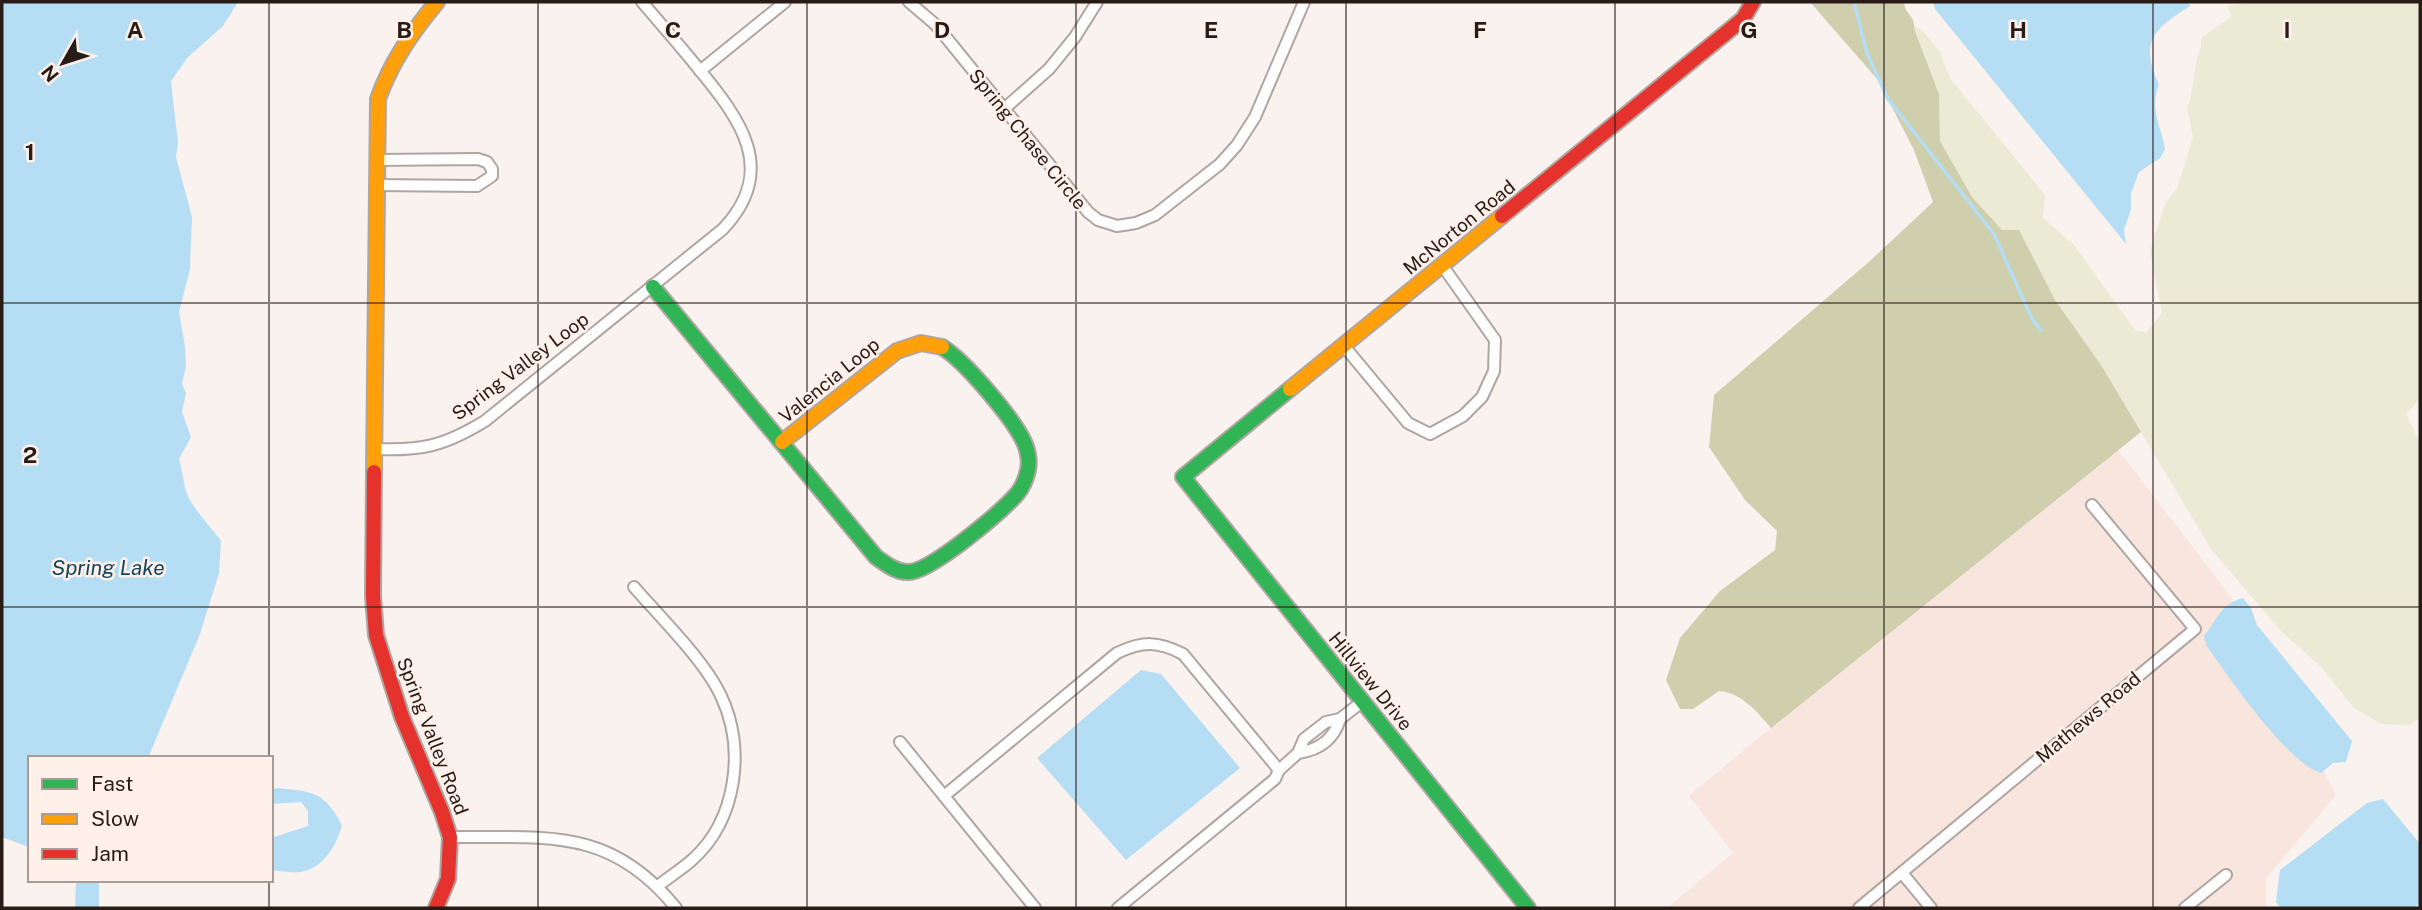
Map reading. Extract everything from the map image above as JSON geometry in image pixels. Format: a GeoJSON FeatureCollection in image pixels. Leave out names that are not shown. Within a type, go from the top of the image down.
{"type":"FeatureCollection","features":[{"type":"Feature","properties":{"kind":"street"},"geometry":{"type":"LineString","coordinates":[[374,449],[378,99],[386,76],[401,48],[437,2]]}},
{"type":"Feature","properties":{"kind":"street","name":"Spring Valley Loop"},"geometry":{"type":"LineString","coordinates":[[374,449],[429,448],[459,437],[485,421],[723,229],[744,203],[751,160],[745,134],[729,106],[642,2]]}},
{"type":"Feature","properties":{"kind":"street"},"geometry":{"type":"LineString","coordinates":[[700,71],[785,2]]}},
{"type":"Feature","properties":{"kind":"street","name":"Spring Chase Circle"},"geometry":{"type":"LineString","coordinates":[[909,2],[936,25],[1088,212],[1098,220],[1117,226],[1136,223],[1155,215],[1220,164],[1237,145],[1255,117],[1304,2]]}},
{"type":"Feature","properties":{"kind":"street"},"geometry":{"type":"LineString","coordinates":[[1004,109],[1049,69],[1075,37],[1097,2]]}},
{"type":"Feature","properties":{"kind":"street","name":"McNorton Road"},"geometry":{"type":"LineString","coordinates":[[1183,477],[1743,19],[1753,2]]}},
{"type":"Feature","properties":{"kind":"street"},"geometry":{"type":"LineString","coordinates":[[377,185],[477,186],[492,176],[492,169],[478,159],[378,160]]}},
{"type":"Feature","properties":{"kind":"street"},"geometry":{"type":"LineString","coordinates":[[1344,346],[1408,424],[1430,434],[1463,416],[1482,397],[1494,371],[1495,340],[1442,265]]}},
{"type":"Feature","properties":{"kind":"street","name":"Valencia Loop"},"geometry":{"type":"LineString","coordinates":[[653,287],[876,557],[893,569],[914,572],[932,564],[1016,495],[1025,482],[1029,466],[1028,451],[1021,435],[956,357],[944,347],[929,342],[913,343],[897,351],[782,442]]}},
{"type":"Feature","properties":{"kind":"street","name":"Spring Valley Road"},"geometry":{"type":"LineString","coordinates":[[374,449],[372,544],[376,635],[402,717],[442,812],[450,838],[448,879],[436,908]]}},
{"type":"Feature","properties":{"kind":"street","name":"Hillview Drive"},"geometry":{"type":"LineString","coordinates":[[1183,477],[1528,908]]}},
{"type":"Feature","properties":{"kind":"street","name":"Mathews Road"},"geometry":{"type":"LineString","coordinates":[[1859,908],[2194,629],[2092,505]]}},
{"type":"Feature","properties":{"kind":"street"},"geometry":{"type":"LineString","coordinates":[[634,587],[704,670],[720,694],[730,719],[734,748],[735,771],[731,794],[721,820],[709,841],[693,859],[658,886]]}},
{"type":"Feature","properties":{"kind":"street"},"geometry":{"type":"LineString","coordinates":[[944,796],[1117,653],[1136,644],[1166,645],[1183,654],[1279,770]]}},
{"type":"Feature","properties":{"kind":"street"},"geometry":{"type":"LineString","coordinates":[[1118,908],[1275,779],[1279,770],[1298,753],[1304,739],[1326,722],[1340,719],[1363,701]]}},
{"type":"Feature","properties":{"kind":"street"},"geometry":{"type":"LineString","coordinates":[[1298,753],[1313,751],[1335,734],[1340,719]]}},
{"type":"Feature","properties":{"kind":"street"},"geometry":{"type":"LineString","coordinates":[[1315,730],[1325,742]]}},
{"type":"Feature","properties":{"kind":"street"},"geometry":{"type":"LineString","coordinates":[[900,743],[1035,908]]}},
{"type":"Feature","properties":{"kind":"street"},"geometry":{"type":"LineString","coordinates":[[450,838],[558,838],[579,842],[607,851],[633,865],[658,886],[676,908]]}},
{"type":"Feature","properties":{"kind":"street"},"geometry":{"type":"LineString","coordinates":[[1902,873],[1931,908]]}},
{"type":"Feature","properties":{"kind":"street"},"geometry":{"type":"LineString","coordinates":[[2185,908],[2226,875]]}},
{"type":"Feature","properties":{"kind":"shaded area"},"geometry":{"type":"Polygon","coordinates":[[[2113,443],[2241,610],[2336,795],[2266,879],[2266,908],[1667,908],[1733,853],[1689,796],[2113,443]]]}},
{"type":"Feature","properties":{"kind":"green space"},"geometry":{"type":"Polygon","coordinates":[[[1810,2],[1904,2],[1939,94],[1940,141],[1972,197],[2002,230],[2019,230],[2055,300],[2101,365],[2141,432],[1771,728],[1748,704],[1727,692],[1719,691],[1693,709],[1680,709],[1666,680],[1680,638],[1720,591],[1775,550],[1777,531],[1745,500],[1709,447],[1714,395],[1871,260],[1933,202],[1914,150],[1878,80],[1810,2]]]}},
{"type":"Feature","properties":{"kind":"green space"},"geometry":{"type":"Polygon","coordinates":[[[2258,2],[2420,2],[2420,399],[2406,414],[2420,443],[2420,719],[2409,725],[2381,724],[2354,708],[2321,667],[2281,631],[2211,549],[2101,365],[2002,230],[1972,197],[1940,141],[1939,94],[1914,27],[1922,30],[1940,52],[1950,78],[2045,195],[2043,218],[2074,245],[2135,330],[2146,333],[2162,313],[2150,251],[2165,204],[2178,186],[2193,137],[2187,106],[2201,38],[2232,16],[2227,6],[2258,2]]]}},
{"type":"Feature","properties":{"kind":"water","name":"Spring Lake"},"geometry":{"type":"Polygon","coordinates":[[[2,2],[238,2],[223,26],[188,57],[171,81],[178,143],[176,157],[192,217],[190,269],[179,312],[186,366],[182,384],[186,393],[182,412],[191,437],[179,459],[188,495],[221,541],[219,573],[200,634],[149,756],[28,756],[28,847],[2,837],[2,2]]]}},
{"type":"Feature","properties":{"kind":"water"},"geometry":{"type":"Polygon","coordinates":[[[1933,2],[2189,2],[2190,6],[2159,30],[2151,47],[2150,57],[2159,85],[2155,109],[2165,149],[2160,158],[2139,172],[2131,193],[2131,209],[2124,230],[2126,244],[1935,9],[1933,2]]]}},
{"type":"Feature","properties":{"kind":"water"},"geometry":{"type":"Polygon","coordinates":[[[2243,598],[2251,608],[2257,625],[2352,741],[2346,762],[2333,763],[2321,773],[2307,766],[2259,717],[2206,645],[2204,636],[2220,613],[2229,604],[2243,598]]]}},
{"type":"Feature","properties":{"kind":"water"},"geometry":{"type":"Polygon","coordinates":[[[1141,670],[1161,674],[1240,768],[1126,860],[1037,758],[1141,670]]]}},
{"type":"Feature","properties":{"kind":"water"},"geometry":{"type":"Polygon","coordinates":[[[273,789],[316,795],[329,805],[342,825],[328,855],[308,870],[273,870],[273,837],[308,826],[308,811],[301,802],[273,804],[273,789]]]}},
{"type":"Feature","properties":{"kind":"water"},"geometry":{"type":"Polygon","coordinates":[[[2383,799],[2420,844],[2420,904],[2414,908],[2281,908],[2276,902],[2280,870],[2367,803],[2383,799]]]}},
{"type":"Feature","properties":{"kind":"water"},"geometry":{"type":"Polygon","coordinates":[[[76,882],[99,882],[99,908],[75,908],[76,882]]]}},
{"type":"Feature","properties":{"kind":"waterway"},"geometry":{"type":"LineString","coordinates":[[1854,2],[1867,53],[1888,99],[1994,234],[2032,319],[2041,330]]}},
{"type":"Feature","properties":{"kind":"traffic: fast"},"geometry":{"type":"LineString","coordinates":[[653,287],[876,557],[892,568],[905,572],[920,569],[949,552],[997,514],[1017,494],[1029,467],[1025,444],[1011,420],[975,377],[942,347]]}},
{"type":"Feature","properties":{"kind":"traffic: fast"},"geometry":{"type":"LineString","coordinates":[[1290,389],[1183,477],[1528,908]]}},
{"type":"Feature","properties":{"kind":"traffic: slow"},"geometry":{"type":"LineString","coordinates":[[374,472],[378,99],[403,48],[437,2]]}},
{"type":"Feature","properties":{"kind":"traffic: slow"},"geometry":{"type":"LineString","coordinates":[[1290,389],[1502,216]]}},
{"type":"Feature","properties":{"kind":"traffic: slow"},"geometry":{"type":"LineString","coordinates":[[782,442],[897,351],[921,343],[942,347]]}},
{"type":"Feature","properties":{"kind":"traffic: jam"},"geometry":{"type":"LineString","coordinates":[[1502,216],[1743,19],[1753,2]]}},
{"type":"Feature","properties":{"kind":"traffic: jam"},"geometry":{"type":"LineString","coordinates":[[374,472],[373,596],[376,635],[402,717],[450,837],[448,879],[436,908]]}}]}
